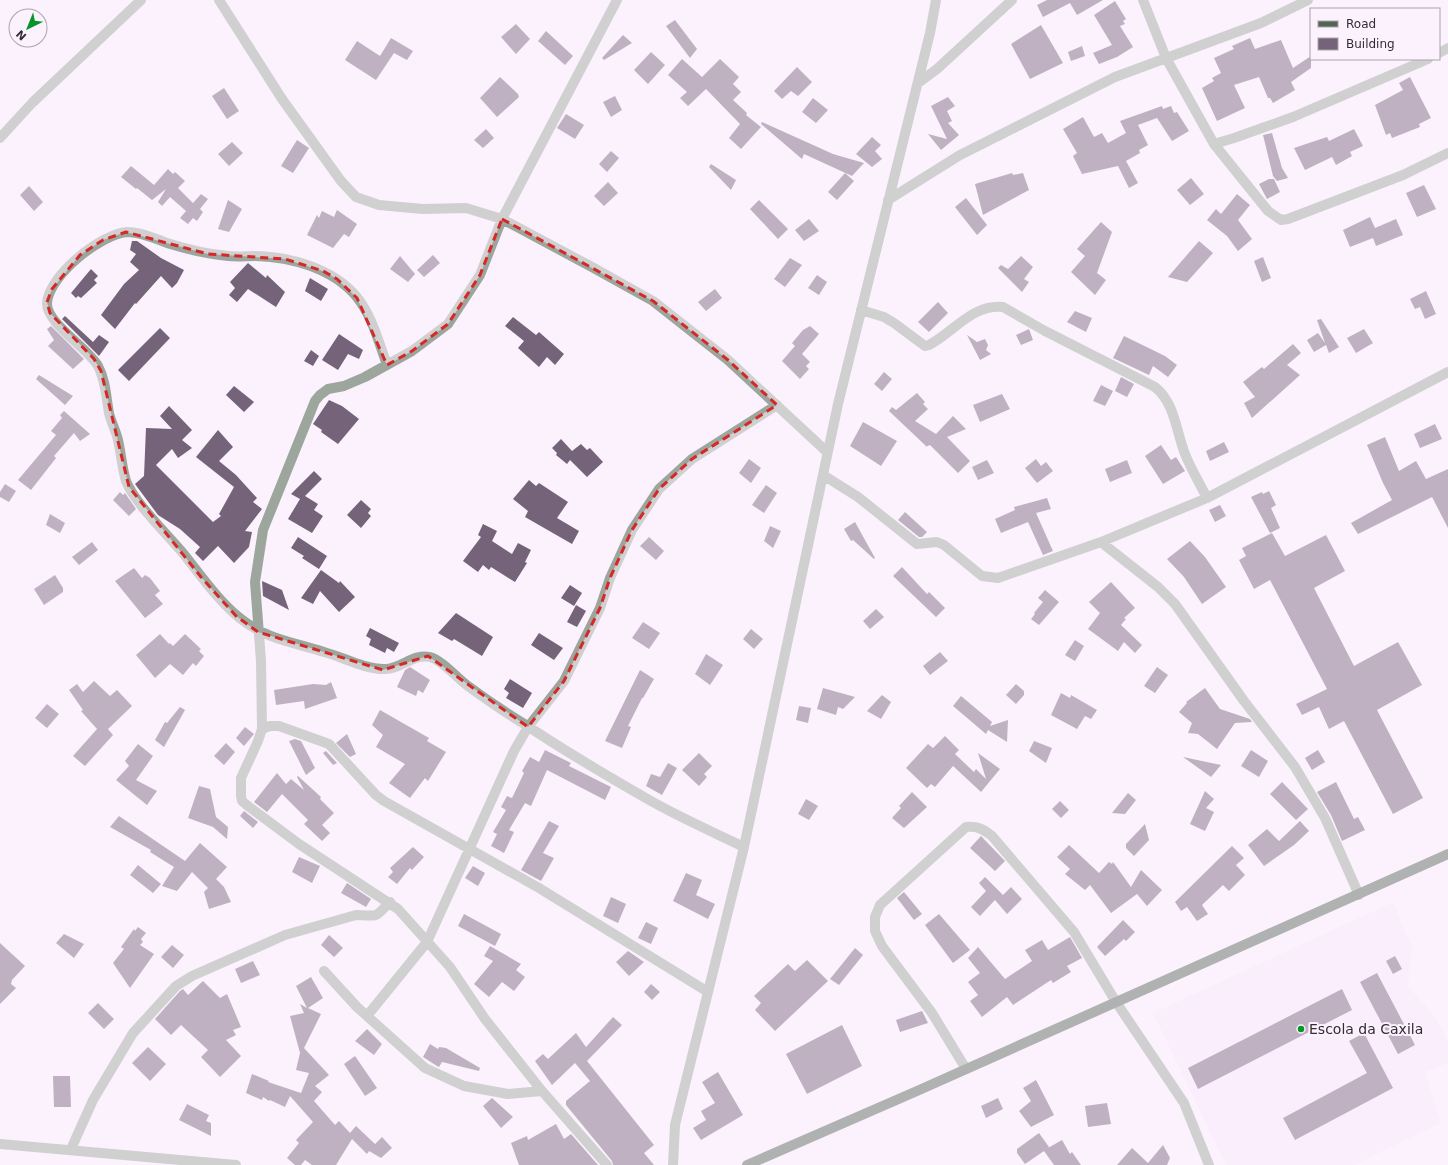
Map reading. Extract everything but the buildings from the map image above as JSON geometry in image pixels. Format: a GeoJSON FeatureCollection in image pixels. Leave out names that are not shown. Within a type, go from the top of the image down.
{"type":"FeatureCollection","features":[{"type":"Feature","properties":{"kind":"main road"},"geometry":{"type":"LineString","coordinates":[[747,1165],[1359,895],[1448,854]]}},
{"type":"Feature","properties":{"kind":"street"},"geometry":{"type":"LineString","coordinates":[[0,138],[32,103],[141,0]]}},
{"type":"Feature","properties":{"kind":"street"},"geometry":{"type":"LineString","coordinates":[[219,0],[282,99],[307,130],[341,181],[356,197],[379,205],[423,209],[466,208],[502,219],[653,301],[728,360],[827,452]]}},
{"type":"Feature","properties":{"kind":"street"},"geometry":{"type":"LineString","coordinates":[[607,1165],[542,1091],[485,1019],[450,967],[390,902],[299,844],[242,801],[241,778],[262,729],[262,695],[254,582],[262,530],[315,401],[328,389],[344,386],[412,351],[448,324],[480,275],[502,219],[618,0]]}},
{"type":"Feature","properties":{"kind":"street"},"geometry":{"type":"LineString","coordinates":[[672,1165],[675,1125],[744,847],[827,452],[918,83],[936,0]]}},
{"type":"Feature","properties":{"kind":"street"},"geometry":{"type":"LineString","coordinates":[[918,83],[938,69],[1012,0]]}},
{"type":"Feature","properties":{"kind":"street"},"geometry":{"type":"LineString","coordinates":[[1143,0],[1166,58],[1214,144],[1268,211],[1281,220],[1288,219],[1403,175],[1448,153]]}},
{"type":"Feature","properties":{"kind":"street"},"geometry":{"type":"LineString","coordinates":[[888,200],[960,155],[1115,77],[1261,23],[1308,0]]}},
{"type":"Feature","properties":{"kind":"street"},"geometry":{"type":"LineString","coordinates":[[1214,144],[1293,117],[1426,60]]}},
{"type":"Feature","properties":{"kind":"street"},"geometry":{"type":"LineString","coordinates":[[387,365],[371,323],[357,298],[337,279],[323,270],[285,259],[256,256],[231,257],[208,254],[176,246],[146,235],[126,232],[103,240],[80,255],[64,271],[52,289],[47,302],[50,313],[58,324],[94,359],[101,371],[106,389],[109,413],[118,439],[129,488],[201,577],[236,616],[258,632],[287,642],[326,652],[355,663],[383,670],[392,668],[417,657],[428,656],[436,659],[466,685],[528,727],[653,802],[744,847]]}},
{"type":"Feature","properties":{"kind":"street"},"geometry":{"type":"LineString","coordinates":[[861,310],[884,317],[925,346],[929,346],[971,314],[995,306],[1003,307],[1045,331],[1155,387],[1164,393],[1170,404],[1185,453],[1207,498]]}},
{"type":"Feature","properties":{"kind":"street"},"geometry":{"type":"LineString","coordinates":[[823,475],[858,497],[917,544],[937,542],[944,545],[982,576],[998,578],[1101,542],[1207,498],[1448,372]]}},
{"type":"Feature","properties":{"kind":"street"},"geometry":{"type":"LineString","coordinates":[[367,1016],[427,942],[514,751],[528,727],[564,681],[600,608],[610,578],[632,530],[659,488],[692,459],[777,405]]}},
{"type":"Feature","properties":{"kind":"street"},"geometry":{"type":"LineString","coordinates":[[1101,542],[1158,587],[1175,604],[1244,701],[1295,767],[1325,818],[1359,895]]}},
{"type":"Feature","properties":{"kind":"street"},"geometry":{"type":"LineString","coordinates":[[262,729],[270,726],[279,726],[329,744],[380,798],[539,888],[708,992]]}},
{"type":"Feature","properties":{"kind":"street"},"geometry":{"type":"LineString","coordinates":[[966,1069],[932,1013],[882,946],[875,931],[875,917],[880,905],[935,857],[966,827],[976,826],[984,830],[1002,848],[1074,932],[1116,1002],[1184,1103],[1209,1165]]}},
{"type":"Feature","properties":{"kind":"street"},"geometry":{"type":"LineString","coordinates":[[70,1149],[93,1100],[134,1033],[176,986],[192,976],[285,935],[356,914],[367,917],[376,916],[390,902]]}},
{"type":"Feature","properties":{"kind":"street"},"geometry":{"type":"LineString","coordinates":[[324,971],[367,1016],[425,1068],[464,1086],[508,1094],[542,1091]]}},
{"type":"Feature","properties":{"kind":"street"},"geometry":{"type":"LineString","coordinates":[[0,1144],[70,1149],[236,1165]]}},
{"type":"Feature","properties":{"kind":"highlighted area"},"geometry":{"type":"Polygon","coordinates":[[[502,219],[653,301],[728,360],[777,405],[692,459],[659,489],[632,530],[610,578],[600,608],[564,681],[528,727],[428,656],[383,670],[258,632],[236,616],[201,577],[129,487],[101,371],[94,359],[50,313],[47,302],[52,289],[80,255],[103,240],[126,232],[208,254],[285,259],[323,271],[337,279],[357,298],[387,365],[412,351],[448,324],[480,275],[502,219]]]}},
{"type":"Feature","properties":{"kind":"shaded area","name":"Escola da Caxila"},"geometry":{"type":"Polygon","coordinates":[[[1393,902],[1412,948],[1408,986],[1436,1018],[1448,1041],[1448,1063],[1425,1072],[1441,1123],[1354,1165],[1226,1165],[1153,1013],[1393,902]]]}},
{"type":"Feature","properties":{"kind":"place","name":"Escola da Caxila"},"geometry":{"type":"Point","coordinates":[1301,1029]}}]}
